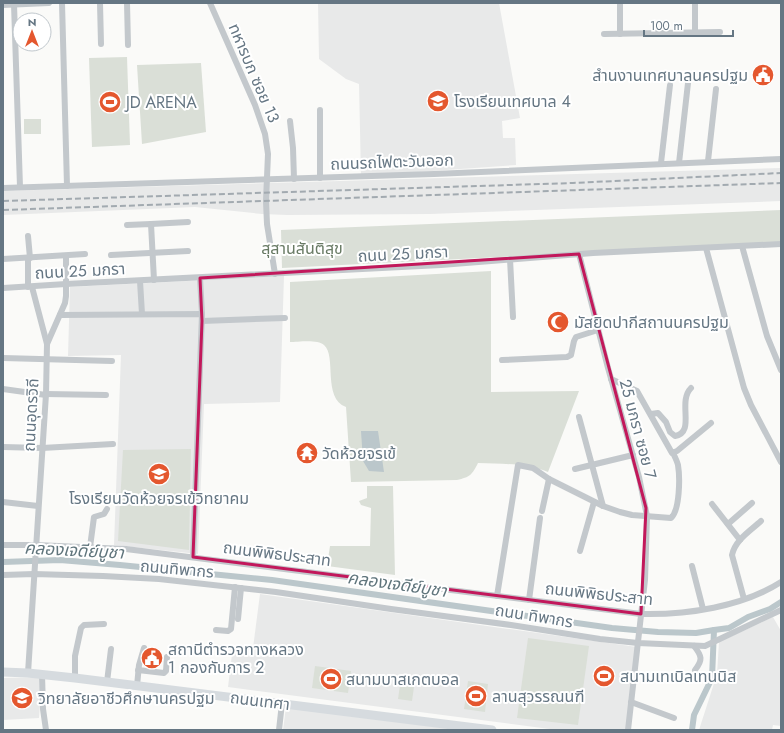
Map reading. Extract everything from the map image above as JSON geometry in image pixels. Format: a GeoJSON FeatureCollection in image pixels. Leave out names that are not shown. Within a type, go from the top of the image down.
{"type":"FeatureCollection","features":[{"type":"Feature","properties":{"kind":"main road","name":"ถนนเทศา"},"geometry":{"type":"LineString","coordinates":[[3,672],[42,674],[492,730]]}},
{"type":"Feature","properties":{"kind":"street"},"geometry":{"type":"LineString","coordinates":[[3,5],[49,3]]}},
{"type":"Feature","properties":{"kind":"street"},"geometry":{"type":"LineString","coordinates":[[62,3],[67,186]]}},
{"type":"Feature","properties":{"kind":"street"},"geometry":{"type":"LineString","coordinates":[[100,3],[101,44]]}},
{"type":"Feature","properties":{"kind":"street"},"geometry":{"type":"LineString","coordinates":[[127,3],[128,45]]}},
{"type":"Feature","properties":{"kind":"street","name":"ทหารบก ซอย 13"},"geometry":{"type":"LineString","coordinates":[[210,3],[255,105],[265,134],[268,154],[266,179],[267,224],[275,274]]}},
{"type":"Feature","properties":{"kind":"street"},"geometry":{"type":"LineString","coordinates":[[620,3],[620,34]]}},
{"type":"Feature","properties":{"kind":"street"},"geometry":{"type":"LineString","coordinates":[[695,3],[695,32]]}},
{"type":"Feature","properties":{"kind":"street"},"geometry":{"type":"LineString","coordinates":[[14,4],[20,187]]}},
{"type":"Feature","properties":{"kind":"street"},"geometry":{"type":"LineString","coordinates":[[604,34],[720,32]]}},
{"type":"Feature","properties":{"kind":"street"},"geometry":{"type":"LineString","coordinates":[[678,163],[688,83]]}},
{"type":"Feature","properties":{"kind":"street"},"geometry":{"type":"LineString","coordinates":[[661,163],[670,85]]}},
{"type":"Feature","properties":{"kind":"street"},"geometry":{"type":"LineString","coordinates":[[708,161],[716,89]]}},
{"type":"Feature","properties":{"kind":"street"},"geometry":{"type":"LineString","coordinates":[[320,110],[320,178]]}},
{"type":"Feature","properties":{"kind":"street"},"geometry":{"type":"LineString","coordinates":[[290,122],[294,179]]}},
{"type":"Feature","properties":{"kind":"street","name":"ถนนรถไฟตะวันออก"},"geometry":{"type":"LineString","coordinates":[[3,188],[294,179],[781,159]]}},
{"type":"Feature","properties":{"kind":"street"},"geometry":{"type":"LineString","coordinates":[[127,225],[188,222]]}},
{"type":"Feature","properties":{"kind":"street"},"geometry":{"type":"LineString","coordinates":[[151,224],[154,280]]}},
{"type":"Feature","properties":{"kind":"street","name":"ถนนอุดรวิถี"},"geometry":{"type":"LineString","coordinates":[[28,236],[30,287],[47,344],[46,394],[28,673]]}},
{"type":"Feature","properties":{"kind":"street","name":"ถนน 25 มกรา"},"geometry":{"type":"LineString","coordinates":[[3,288],[441,265],[579,254],[781,244]]}},
{"type":"Feature","properties":{"kind":"street"},"geometry":{"type":"LineString","coordinates":[[742,246],[768,336],[781,370]]}},
{"type":"Feature","properties":{"kind":"street"},"geometry":{"type":"LineString","coordinates":[[706,248],[744,388],[751,405],[781,462]]}},
{"type":"Feature","properties":{"kind":"street"},"geometry":{"type":"LineString","coordinates":[[111,255],[188,252]]}},
{"type":"Feature","properties":{"kind":"street"},"geometry":{"type":"LineString","coordinates":[[3,259],[85,254]]}},
{"type":"Feature","properties":{"kind":"street","name":"25 มกรา ซอย 7"},"geometry":{"type":"LineString","coordinates":[[579,254],[611,379],[633,455],[647,516],[645,580],[628,730]]}},
{"type":"Feature","properties":{"kind":"street"},"geometry":{"type":"LineString","coordinates":[[47,344],[64,303],[66,256]]}},
{"type":"Feature","properties":{"kind":"street"},"geometry":{"type":"LineString","coordinates":[[510,259],[513,317]]}},
{"type":"Feature","properties":{"kind":"street"},"geometry":{"type":"LineString","coordinates":[[193,557],[202,321],[200,278]]}},
{"type":"Feature","properties":{"kind":"street"},"geometry":{"type":"LineString","coordinates":[[140,281],[142,314]]}},
{"type":"Feature","properties":{"kind":"street"},"geometry":{"type":"LineString","coordinates":[[60,315],[202,314]]}},
{"type":"Feature","properties":{"kind":"street"},"geometry":{"type":"LineString","coordinates":[[202,321],[285,318]]}},
{"type":"Feature","properties":{"kind":"street"},"geometry":{"type":"LineString","coordinates":[[502,360],[567,357],[571,355],[576,337],[598,330]]}},
{"type":"Feature","properties":{"kind":"street"},"geometry":{"type":"LineString","coordinates":[[3,358],[112,361]]}},
{"type":"Feature","properties":{"kind":"street"},"geometry":{"type":"LineString","coordinates":[[497,596],[518,464],[533,468],[549,479],[603,506],[632,515],[673,517],[678,499],[678,467],[673,453],[637,391],[611,379]]}},
{"type":"Feature","properties":{"kind":"street"},"geometry":{"type":"LineString","coordinates":[[651,414],[658,413],[666,422],[672,435],[675,436],[680,434],[686,423],[684,404],[688,391],[691,388]]}},
{"type":"Feature","properties":{"kind":"street"},"geometry":{"type":"LineString","coordinates":[[3,389],[46,394],[106,395]]}},
{"type":"Feature","properties":{"kind":"street"},"geometry":{"type":"LineString","coordinates":[[579,417],[603,506]]}},
{"type":"Feature","properties":{"kind":"street"},"geometry":{"type":"LineString","coordinates":[[673,453],[711,423]]}},
{"type":"Feature","properties":{"kind":"street"},"geometry":{"type":"LineString","coordinates":[[3,447],[42,448],[113,444]]}},
{"type":"Feature","properties":{"kind":"street"},"geometry":{"type":"LineString","coordinates":[[575,469],[633,455]]}},
{"type":"Feature","properties":{"kind":"street"},"geometry":{"type":"LineString","coordinates":[[542,511],[549,479]]}},
{"type":"Feature","properties":{"kind":"street"},"geometry":{"type":"LineString","coordinates":[[3,502],[38,506]]}},
{"type":"Feature","properties":{"kind":"street"},"geometry":{"type":"LineString","coordinates":[[580,551],[594,502]]}},
{"type":"Feature","properties":{"kind":"street"},"geometry":{"type":"LineString","coordinates":[[728,524],[752,503]]}},
{"type":"Feature","properties":{"kind":"street"},"geometry":{"type":"LineString","coordinates":[[712,504],[740,540]]}},
{"type":"Feature","properties":{"kind":"street"},"geometry":{"type":"LineString","coordinates":[[90,547],[94,517],[104,514],[107,509]]}},
{"type":"Feature","properties":{"kind":"street"},"geometry":{"type":"LineString","coordinates":[[529,600],[540,518]]}},
{"type":"Feature","properties":{"kind":"street"},"geometry":{"type":"LineString","coordinates":[[744,599],[732,555],[733,549],[740,540],[761,521]]}},
{"type":"Feature","properties":{"kind":"street","name":"ถนนพิพิธประสาท"},"geometry":{"type":"LineString","coordinates":[[3,545],[126,549],[529,600],[641,616],[689,612],[704,609],[744,599],[768,590],[781,582]]}},
{"type":"Feature","properties":{"kind":"street"},"geometry":{"type":"LineString","coordinates":[[692,566],[704,609]]}},
{"type":"Feature","properties":{"kind":"street","name":"ถนนทิพากร"},"geometry":{"type":"LineString","coordinates":[[3,575],[34,574],[152,578],[276,592]]}},
{"type":"Feature","properties":{"kind":"street"},"geometry":{"type":"LineString","coordinates":[[238,588],[238,619]]}},
{"type":"Feature","properties":{"kind":"street"},"geometry":{"type":"LineString","coordinates":[[216,630],[228,631],[231,629],[238,588]]}},
{"type":"Feature","properties":{"kind":"street","name":"ถนน ทิพากร"},"geometry":{"type":"LineString","coordinates":[[276,592],[600,639],[639,640],[694,646],[708,645],[781,610]]}},
{"type":"Feature","properties":{"kind":"street"},"geometry":{"type":"LineString","coordinates":[[75,678],[75,656],[80,628],[84,625],[104,624]]}},
{"type":"Feature","properties":{"kind":"street"},"geometry":{"type":"LineString","coordinates":[[694,646],[699,651],[701,659],[695,670]]}},
{"type":"Feature","properties":{"kind":"street"},"geometry":{"type":"LineString","coordinates":[[137,686],[138,670],[144,648]]}},
{"type":"Feature","properties":{"kind":"street"},"geometry":{"type":"LineString","coordinates":[[107,682],[111,649]]}},
{"type":"Feature","properties":{"kind":"street"},"geometry":{"type":"LineString","coordinates":[[138,670],[164,673],[166,671],[168,657]]}},
{"type":"Feature","properties":{"kind":"street"},"geometry":{"type":"LineString","coordinates":[[42,674],[43,709],[46,730]]}},
{"type":"Feature","properties":{"kind":"street"},"geometry":{"type":"LineString","coordinates":[[631,702],[674,718]]}},
{"type":"Feature","properties":{"kind":"street"},"geometry":{"type":"LineString","coordinates":[[279,730],[282,703]]}},
{"type":"Feature","properties":{"kind":"highlighted area"},"geometry":{"type":"Polygon","coordinates":[[[579,254],[646,508],[641,614],[193,557],[202,321],[200,278],[579,254]]]}},
{"type":"Feature","properties":{"kind":"shaded area","name":"โรงเรียนเทศบาล 4"},"geometry":{"type":"Polygon","coordinates":[[[318,3],[499,3],[520,118],[502,121],[503,138],[515,138],[516,165],[361,176],[359,84],[346,79],[319,59],[318,3]]]}},
{"type":"Feature","properties":{"kind":"shaded area"},"geometry":{"type":"Polygon","coordinates":[[[781,168],[781,201],[430,214],[287,215],[195,207],[3,215],[3,191],[781,168]]]}},
{"type":"Feature","properties":{"kind":"shaded area","name":"โรงเรียนวัดห้วยจรเข้วิทยาคม"},"geometry":{"type":"Polygon","coordinates":[[[284,276],[280,402],[204,404],[198,554],[114,545],[121,355],[68,356],[70,287],[284,276]]]}},
{"type":"Feature","properties":{"kind":"shaded area"},"geometry":{"type":"Polygon","coordinates":[[[361,431],[378,431],[384,472],[369,471],[363,461],[361,431]]]}},
{"type":"Feature","properties":{"kind":"shaded area"},"geometry":{"type":"Polygon","coordinates":[[[260,594],[637,647],[628,730],[557,730],[228,687],[233,646],[253,648],[260,594]]]}},
{"type":"Feature","properties":{"kind":"shaded area"},"geometry":{"type":"Polygon","coordinates":[[[773,617],[781,631],[781,726],[773,725],[772,730],[699,730],[717,674],[719,642],[773,617]]]}},
{"type":"Feature","properties":{"kind":"shaded area","name":"วิทยาลัยอาชีวศึกษานครปฐม"},"geometry":{"type":"Polygon","coordinates":[[[42,677],[39,718],[3,720],[3,678],[42,677]]]}},
{"type":"Feature","properties":{"kind":"shaded area"},"geometry":{"type":"Polygon","coordinates":[[[286,707],[463,730],[283,730],[286,707]]]}},
{"type":"Feature","properties":{"kind":"green space","name":"JD ARENA"},"geometry":{"type":"Polygon","coordinates":[[[127,57],[130,145],[92,147],[89,58],[127,57]]]}},
{"type":"Feature","properties":{"kind":"green space"},"geometry":{"type":"Polygon","coordinates":[[[201,63],[206,132],[142,144],[137,65],[201,63]]]}},
{"type":"Feature","properties":{"kind":"green space"},"geometry":{"type":"Polygon","coordinates":[[[24,119],[41,119],[41,134],[24,134],[24,119]]]}},
{"type":"Feature","properties":{"kind":"green space","name":"สุสานสันติสุข"},"geometry":{"type":"Polygon","coordinates":[[[781,210],[781,243],[282,268],[281,230],[781,210]]]}},
{"type":"Feature","properties":{"kind":"green space"},"geometry":{"type":"Polygon","coordinates":[[[491,271],[491,392],[579,391],[548,472],[522,465],[478,463],[470,475],[457,480],[351,482],[346,407],[339,402],[334,395],[328,350],[324,345],[317,342],[290,342],[290,282],[491,271]]]}},
{"type":"Feature","properties":{"kind":"green space"},"geometry":{"type":"Polygon","coordinates":[[[191,449],[189,550],[118,541],[123,450],[191,449]]]}},
{"type":"Feature","properties":{"kind":"green space"},"geometry":{"type":"Polygon","coordinates":[[[367,486],[393,486],[395,575],[327,566],[330,546],[370,546],[371,508],[361,505],[359,501],[367,498],[367,486]]]}},
{"type":"Feature","properties":{"kind":"green space"},"geometry":{"type":"Polygon","coordinates":[[[528,638],[589,646],[578,725],[517,718],[528,638]]]}},
{"type":"Feature","properties":{"kind":"green space","name":"สนามบาสเกตบอล"},"geometry":{"type":"Polygon","coordinates":[[[315,666],[351,671],[348,693],[312,688],[315,666]]]}},
{"type":"Feature","properties":{"kind":"green space"},"geometry":{"type":"Polygon","coordinates":[[[401,678],[415,680],[412,701],[398,699],[401,678]]]}},
{"type":"Feature","properties":{"kind":"green space","name":"ลานสุวรรณนฑี"},"geometry":{"type":"Polygon","coordinates":[[[468,681],[488,684],[485,712],[464,709],[468,681]]]}},
{"type":"Feature","properties":{"kind":"waterway","name":"คลองเจดีย์บูชา"},"geometry":{"type":"LineString","coordinates":[[3,562],[60,560],[272,580],[612,628],[658,632],[696,633],[729,628],[748,617],[770,609],[781,602]]}},
{"type":"Feature","properties":{"kind":"waterway"},"geometry":{"type":"LineString","coordinates":[[692,730],[694,715],[712,678],[714,630]]}},
{"type":"Feature","properties":{"kind":"railway"},"geometry":{"type":"LineString","coordinates":[[3,201],[573,183],[781,173]]}},
{"type":"Feature","properties":{"kind":"railway"},"geometry":{"type":"LineString","coordinates":[[3,210],[781,183]]}},
{"type":"Feature","properties":{"kind":"place","name":"สำนงานเทศบาลนครปฐม"},"geometry":{"type":"Point","coordinates":[763,75]}},
{"type":"Feature","properties":{"kind":"place","name":"โรงเรียนเทศบาล 4"},"geometry":{"type":"Point","coordinates":[438,101]}},
{"type":"Feature","properties":{"kind":"place","name":"JD ARENA"},"geometry":{"type":"Point","coordinates":[110,102]}},
{"type":"Feature","properties":{"kind":"place","name":"มัสยิดปากีสถานนครปฐม"},"geometry":{"type":"Point","coordinates":[558,322]}},
{"type":"Feature","properties":{"kind":"place","name":"วัดห้วยจรเข้"},"geometry":{"type":"Point","coordinates":[307,453]}},
{"type":"Feature","properties":{"kind":"place","name":"โรงเรียนวัดห้วยจรเข้วิทยาคม"},"geometry":{"type":"Point","coordinates":[159,474]}},
{"type":"Feature","properties":{"kind":"place","name":"สถานีตำรวจทางหลวง 1 กองกับการ 2"},"geometry":{"type":"Point","coordinates":[152,658]}},
{"type":"Feature","properties":{"kind":"place","name":"สนามเทเบิลเทนนิส"},"geometry":{"type":"Point","coordinates":[604,676]}},
{"type":"Feature","properties":{"kind":"place","name":"สนามบาสเกตบอล"},"geometry":{"type":"Point","coordinates":[331,679]}},
{"type":"Feature","properties":{"kind":"place","name":"ลานสุวรรณนฑี"},"geometry":{"type":"Point","coordinates":[476,696]}},
{"type":"Feature","properties":{"kind":"place","name":"วิทยาลัยอาชีวศึกษานครปฐม"},"geometry":{"type":"Point","coordinates":[22,698]}}]}
